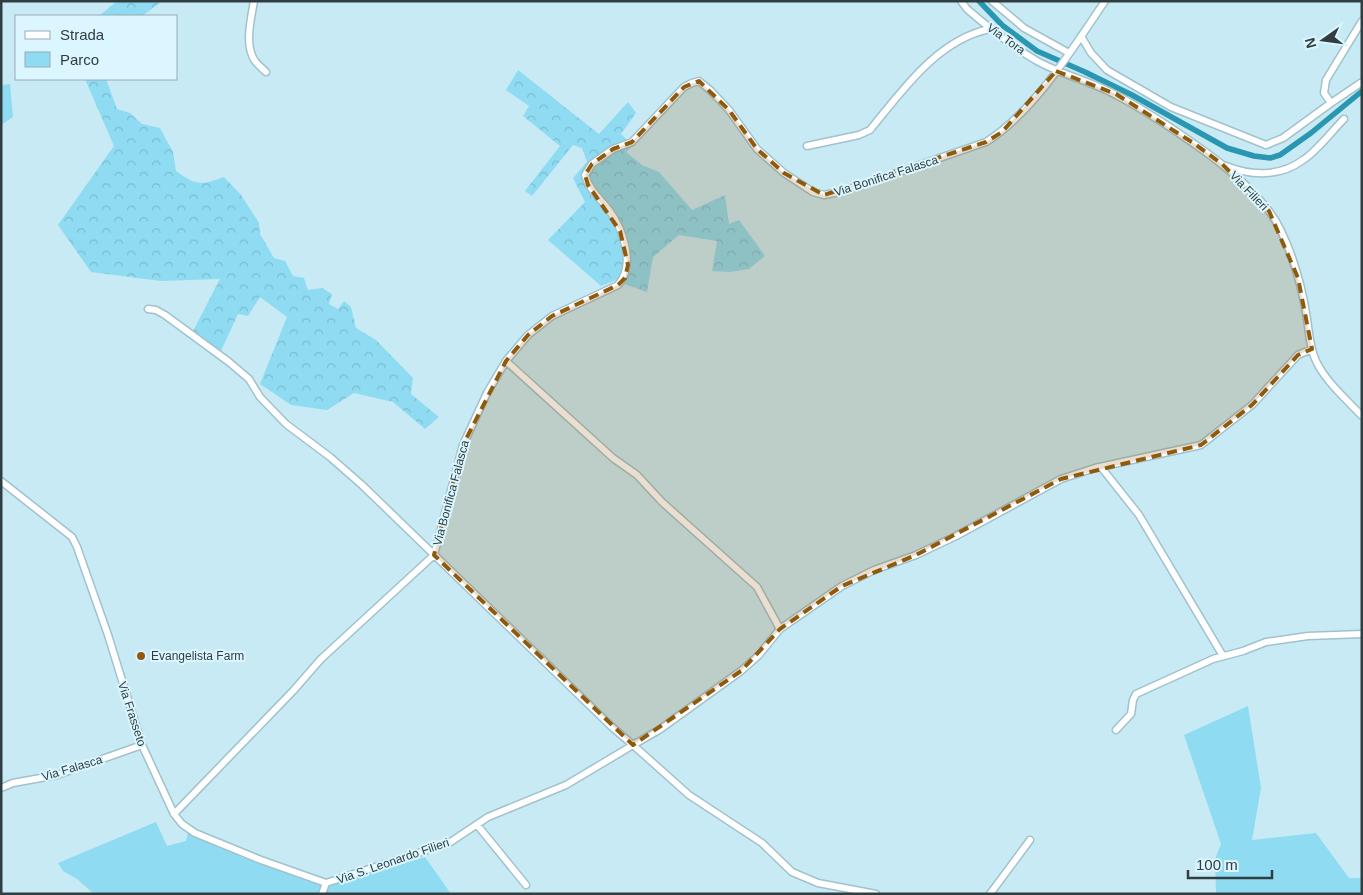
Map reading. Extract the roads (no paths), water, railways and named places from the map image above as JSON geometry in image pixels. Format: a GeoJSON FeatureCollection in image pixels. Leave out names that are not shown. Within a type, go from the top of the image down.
{"type":"FeatureCollection","features":[{"type":"Feature","properties":{"kind":"street"},"geometry":{"type":"LineString","coordinates":[[254,1],[250,29],[250,51],[255,62],[266,72]]}},
{"type":"Feature","properties":{"kind":"street","name":"Via Tora"},"geometry":{"type":"LineString","coordinates":[[960,1],[990,29],[1015,48],[1058,68]]}},
{"type":"Feature","properties":{"kind":"street"},"geometry":{"type":"LineString","coordinates":[[992,1],[1024,28],[1068,55]]}},
{"type":"Feature","properties":{"kind":"street"},"geometry":{"type":"LineString","coordinates":[[1058,68],[1105,1]]}},
{"type":"Feature","properties":{"kind":"street"},"geometry":{"type":"LineString","coordinates":[[1331,103],[1324,93],[1326,80],[1362,21]]}},
{"type":"Feature","properties":{"kind":"street"},"geometry":{"type":"LineString","coordinates":[[808,146],[859,135],[870,130],[930,61],[968,35],[990,29]]}},
{"type":"Feature","properties":{"kind":"street"},"geometry":{"type":"LineString","coordinates":[[1081,36],[1091,53],[1107,70],[1171,107],[1266,145],[1284,138],[1362,82]]}},
{"type":"Feature","properties":{"kind":"street","name":"Via Filieri"},"geometry":{"type":"LineString","coordinates":[[1058,68],[1116,94],[1151,115],[1222,164],[1269,211],[1280,230],[1292,260],[1300,286],[1312,349],[1316,360],[1322,371],[1362,416]]}},
{"type":"Feature","properties":{"kind":"street","name":"Via Bonifica Falasca"},"geometry":{"type":"LineString","coordinates":[[174,814],[293,691],[321,658],[434,555],[463,445],[487,393],[506,360],[528,335],[552,316],[618,285],[625,278],[628,265],[620,231],[609,210],[588,185],[585,175],[592,164],[613,149],[632,142],[684,87],[692,82],[699,81],[728,110],[756,149],[784,173],[812,192],[824,195],[844,191],[986,142],[1002,132],[1058,68]]}},
{"type":"Feature","properties":{"kind":"street"},"geometry":{"type":"LineString","coordinates":[[1222,164],[1242,172],[1253,173],[1274,173],[1291,168],[1305,160],[1344,119]]}},
{"type":"Feature","properties":{"kind":"street"},"geometry":{"type":"LineString","coordinates":[[148,309],[156,310],[165,315],[249,379],[260,397],[286,424],[330,457],[362,485],[612,727],[689,795],[762,844],[792,872],[818,884],[876,894]]}},
{"type":"Feature","properties":{"kind":"street","name":"Via S. Leonardo Filieri"},"geometry":{"type":"LineString","coordinates":[[322,894],[326,883],[449,843],[478,826],[488,817],[566,785],[659,730],[741,671],[759,655],[780,628],[842,586],[874,570],[916,555],[1061,479],[1101,467],[1201,444],[1252,405],[1298,355],[1312,349]]}},
{"type":"Feature","properties":{"kind":"street"},"geometry":{"type":"LineString","coordinates":[[506,360],[613,458],[637,475],[662,502],[757,587],[780,628]]}},
{"type":"Feature","properties":{"kind":"street"},"geometry":{"type":"LineString","coordinates":[[1101,467],[1138,515],[1224,656]]}},
{"type":"Feature","properties":{"kind":"street","name":"Via Frasseto"},"geometry":{"type":"LineString","coordinates":[[1,481],[72,537],[108,636],[142,745],[174,814],[182,824],[195,833],[326,883]]}},
{"type":"Feature","properties":{"kind":"street"},"geometry":{"type":"LineString","coordinates":[[1116,730],[1131,714],[1136,694],[1194,667],[1277,639],[1362,634]]}},
{"type":"Feature","properties":{"kind":"street","name":"Via Falasca"},"geometry":{"type":"LineString","coordinates":[[1,788],[13,783],[57,775],[142,745]]}},
{"type":"Feature","properties":{"kind":"street"},"geometry":{"type":"LineString","coordinates":[[478,826],[526,886]]}},
{"type":"Feature","properties":{"kind":"street"},"geometry":{"type":"LineString","coordinates":[[990,894],[1030,840]]}},
{"type":"Feature","properties":{"kind":"waterway"},"geometry":{"type":"LineString","coordinates":[[979,1],[1002,25],[1037,51],[1132,95],[1227,148],[1254,156],[1270,158],[1280,155],[1311,133],[1362,91]]}},
{"type":"Feature","properties":{"kind":"place","name":"Evangelista Farm"},"geometry":{"type":"Point","coordinates":[141,656]}}]}
